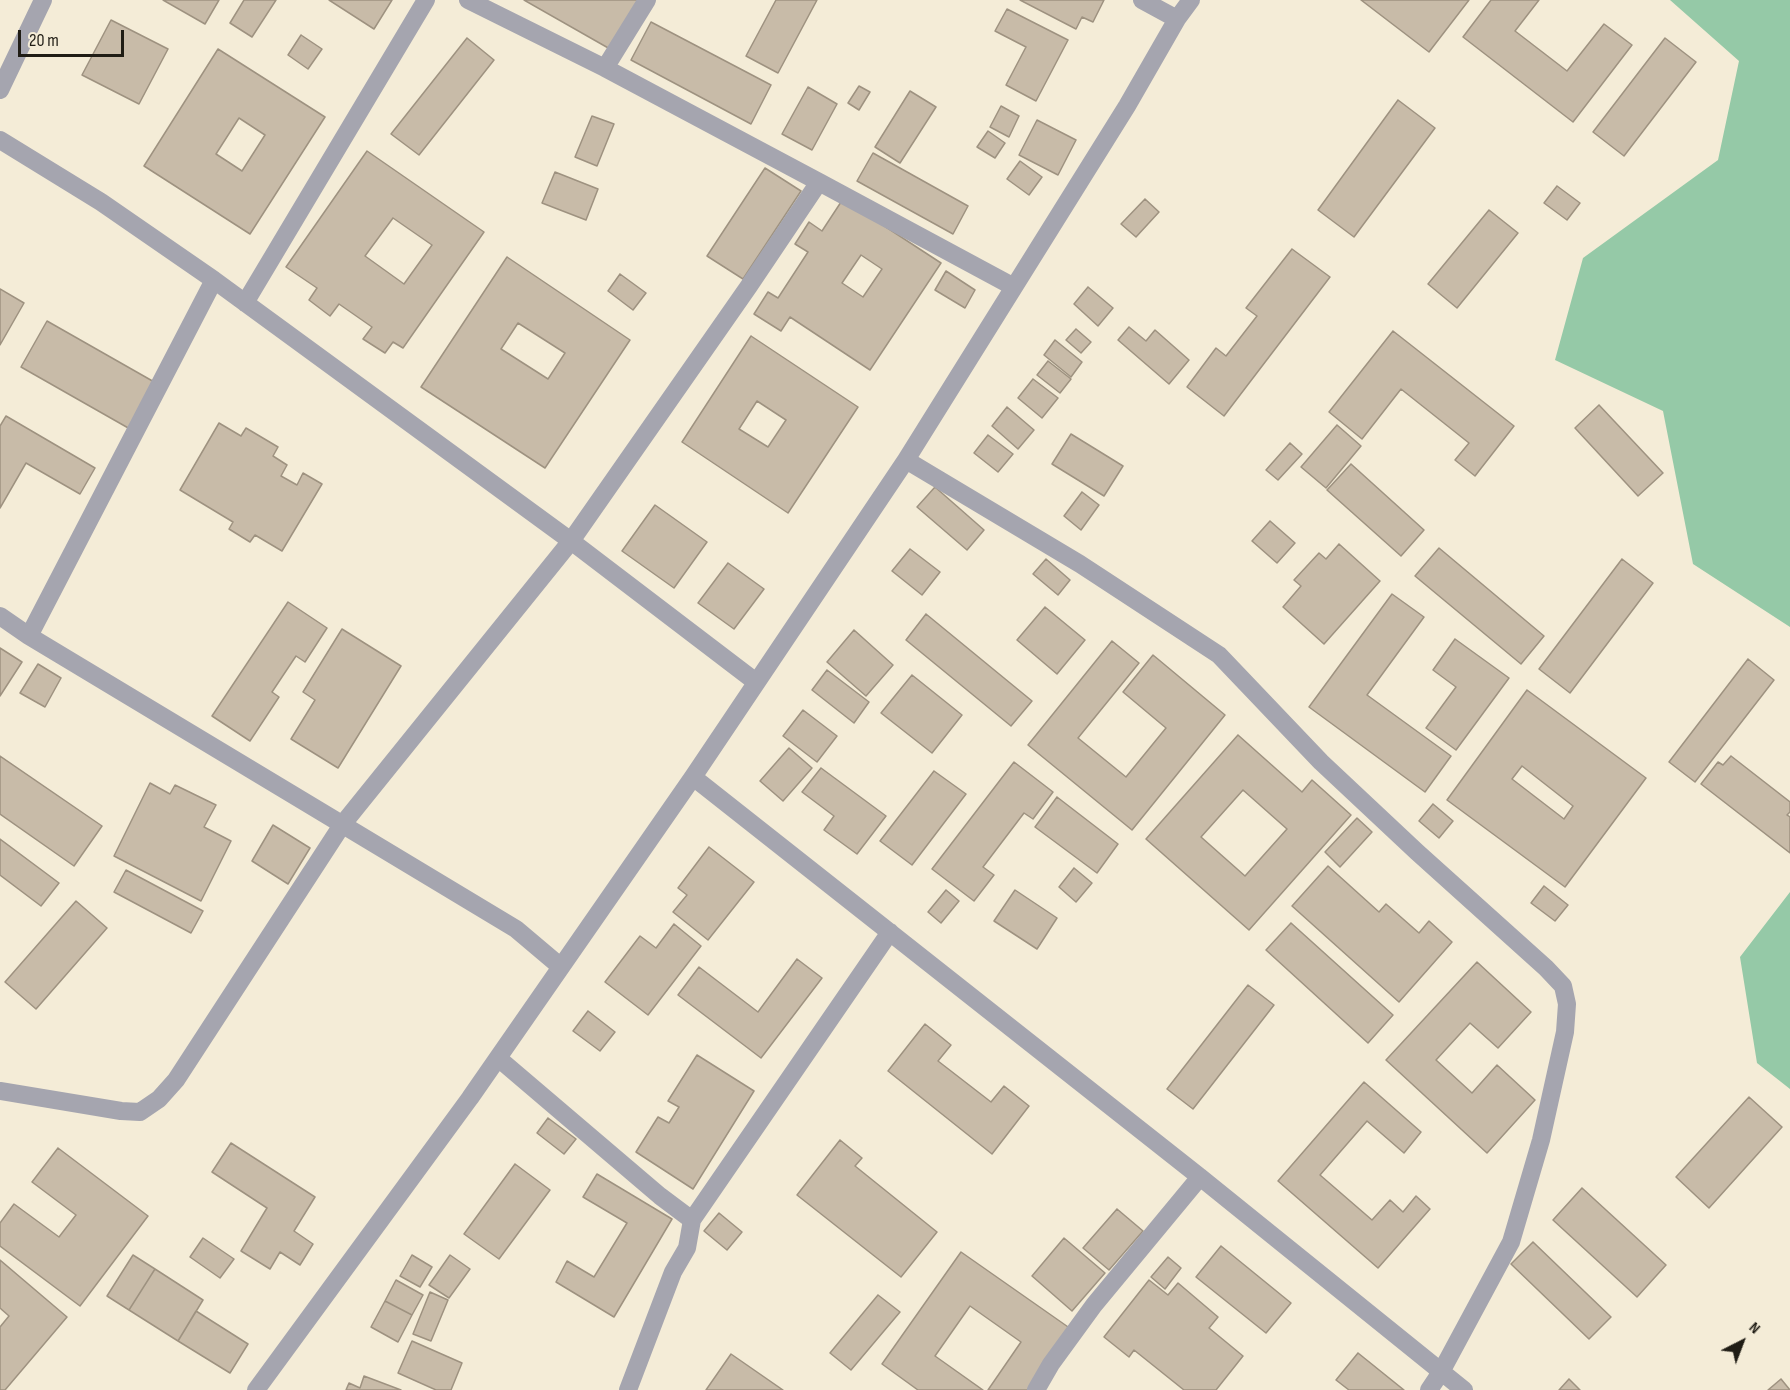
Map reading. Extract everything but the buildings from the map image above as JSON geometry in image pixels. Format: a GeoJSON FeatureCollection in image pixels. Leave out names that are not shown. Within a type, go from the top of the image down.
{"type":"FeatureCollection","features":[{"type":"Feature","properties":{"kind":"street"},"geometry":{"type":"LineString","coordinates":[[0,90],[43,0]]}},
{"type":"Feature","properties":{"kind":"street"},"geometry":{"type":"LineString","coordinates":[[245,303],[426,0]]}},
{"type":"Feature","properties":{"kind":"street"},"geometry":{"type":"LineString","coordinates":[[468,0],[605,68],[1014,287]]}},
{"type":"Feature","properties":{"kind":"street"},"geometry":{"type":"LineString","coordinates":[[605,68],[647,0]]}},
{"type":"Feature","properties":{"kind":"street"},"geometry":{"type":"LineString","coordinates":[[1142,0],[1177,20]]}},
{"type":"Feature","properties":{"kind":"street"},"geometry":{"type":"LineString","coordinates":[[256,1390],[498,1058],[693,777],[906,460],[1191,0]]}},
{"type":"Feature","properties":{"kind":"street"},"geometry":{"type":"LineString","coordinates":[[0,140],[101,202],[214,280],[571,541],[756,682]]}},
{"type":"Feature","properties":{"kind":"street"},"geometry":{"type":"LineString","coordinates":[[0,1091],[121,1111],[140,1112],[159,1099],[176,1080],[342,825],[571,541],[819,182]]}},
{"type":"Feature","properties":{"kind":"street"},"geometry":{"type":"LineString","coordinates":[[29,636],[214,280]]}},
{"type":"Feature","properties":{"kind":"street"},"geometry":{"type":"LineString","coordinates":[[906,460],[1080,564],[1219,655],[1322,762],[1563,986],[1567,1004],[1564,1032],[1541,1140],[1511,1242],[1429,1390]]}},
{"type":"Feature","properties":{"kind":"street"},"geometry":{"type":"LineString","coordinates":[[0,616],[29,636],[516,929],[561,967]]}},
{"type":"Feature","properties":{"kind":"street"},"geometry":{"type":"LineString","coordinates":[[693,777],[1200,1177],[1464,1390]]}},
{"type":"Feature","properties":{"kind":"street"},"geometry":{"type":"LineString","coordinates":[[628,1390],[673,1272],[687,1248],[692,1220],[890,932]]}},
{"type":"Feature","properties":{"kind":"street"},"geometry":{"type":"LineString","coordinates":[[498,1058],[660,1196],[692,1220]]}},
{"type":"Feature","properties":{"kind":"street"},"geometry":{"type":"LineString","coordinates":[[1036,1390],[1051,1364],[1094,1305],[1200,1177]]}},
{"type":"Feature","properties":{"kind":"green space"},"geometry":{"type":"Polygon","coordinates":[[[1670,0],[1790,0],[1790,627],[1693,564],[1663,411],[1555,360],[1583,258],[1718,160],[1739,61],[1670,0]]]}},
{"type":"Feature","properties":{"kind":"green space"},"geometry":{"type":"Polygon","coordinates":[[[1790,892],[1790,1089],[1757,1063],[1740,957],[1790,892]]]}}]}
